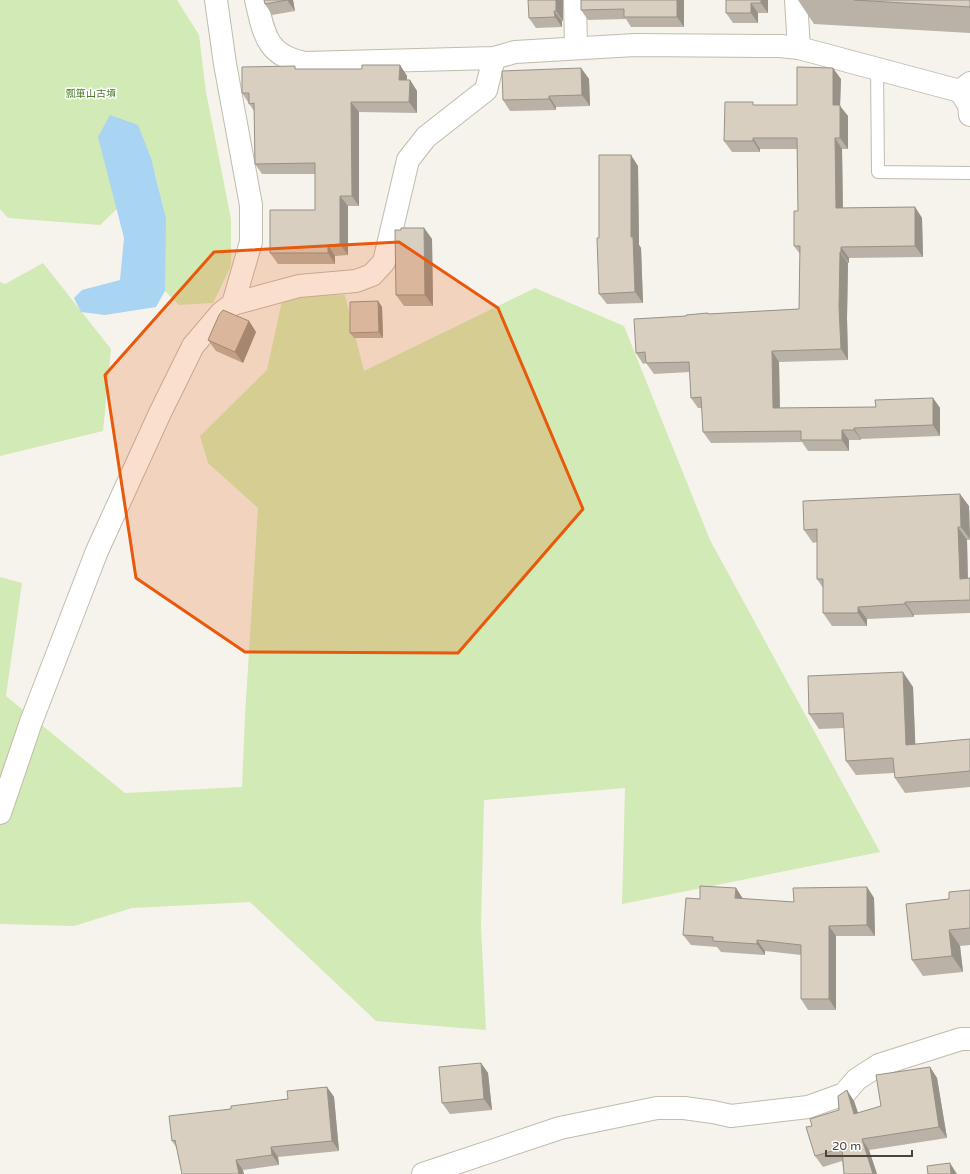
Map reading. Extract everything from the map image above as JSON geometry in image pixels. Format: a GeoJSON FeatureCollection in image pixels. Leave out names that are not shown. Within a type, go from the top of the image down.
{"type":"FeatureCollection","features":[{"type":"Feature","properties":{"kind":"street"},"geometry":{"type":"LineString","coordinates":[[216,0],[225,64],[251,205],[251,242],[233,304]]}},
{"type":"Feature","properties":{"kind":"street"},"geometry":{"type":"LineString","coordinates":[[256,0],[263,31],[268,41],[284,57],[305,63],[494,58],[515,52],[636,45],[780,46],[799,48],[877,69],[965,87],[970,115]]}},
{"type":"Feature","properties":{"kind":"street"},"geometry":{"type":"LineString","coordinates":[[575,0],[576,48]]}},
{"type":"Feature","properties":{"kind":"street"},"geometry":{"type":"LineString","coordinates":[[796,0],[799,48]]}},
{"type":"Feature","properties":{"kind":"street"},"geometry":{"type":"LineString","coordinates":[[0,812],[31,722],[97,551],[160,413],[194,346],[222,313],[233,304],[299,286],[356,281],[372,275],[384,262],[408,160],[426,137],[486,90],[494,58]]}},
{"type":"Feature","properties":{"kind":"street"},"geometry":{"type":"LineString","coordinates":[[423,1174],[560,1128],[657,1108],[684,1108],[731,1116],[808,1107],[844,1094],[857,1079],[879,1065],[961,1038],[970,1039]]}},
{"type":"Feature","properties":{"kind":"lane"},"geometry":{"type":"LineString","coordinates":[[877,69],[878,172],[970,173]]}},
{"type":"Feature","properties":{"kind":"highlighted area"},"geometry":{"type":"Polygon","coordinates":[[[399,242],[498,308],[583,509],[458,653],[245,652],[136,578],[105,375],[214,252],[399,242]]]}},
{"type":"Feature","properties":{"kind":"green space","name":"瓢箪山古墳"},"geometry":{"type":"Polygon","coordinates":[[[0,0],[177,0],[199,35],[206,92],[231,219],[231,266],[213,303],[179,305],[165,291],[164,210],[155,173],[100,225],[8,218],[0,209],[0,0]]]}},
{"type":"Feature","properties":{"kind":"green space"},"geometry":{"type":"Polygon","coordinates":[[[43,263],[111,349],[103,431],[0,456],[0,282],[5,284],[43,263]]]}},
{"type":"Feature","properties":{"kind":"green space"},"geometry":{"type":"Polygon","coordinates":[[[535,288],[624,326],[710,540],[880,852],[622,904],[625,788],[484,800],[481,926],[486,1030],[376,1021],[250,902],[132,908],[74,926],[0,924],[0,577],[22,583],[6,696],[125,793],[242,787],[258,508],[208,463],[200,436],[267,370],[283,296],[345,295],[364,371],[535,288]]]}},
{"type":"Feature","properties":{"kind":"water"},"geometry":{"type":"Polygon","coordinates":[[[110,115],[138,125],[151,158],[166,218],[165,291],[156,307],[105,315],[81,312],[74,298],[82,290],[120,280],[124,238],[98,137],[110,115]]]}},
{"type":"Feature","properties":{"kind":"building"},"geometry":{"type":"Polygon","coordinates":[[[264,0],[287,0],[265,4],[264,0]]]}},
{"type":"Feature","properties":{"kind":"building"},"geometry":{"type":"Polygon","coordinates":[[[528,0],[556,0],[556,11],[554,11],[555,17],[529,18],[528,0]]]}},
{"type":"Feature","properties":{"kind":"building"},"geometry":{"type":"Polygon","coordinates":[[[581,0],[677,0],[677,17],[624,17],[624,9],[581,10],[581,0]]]}},
{"type":"Feature","properties":{"kind":"building"},"geometry":{"type":"Polygon","coordinates":[[[726,0],[761,0],[761,3],[751,3],[751,13],[726,13],[726,0]]]}},
{"type":"Feature","properties":{"kind":"building"},"geometry":{"type":"Polygon","coordinates":[[[854,0],[970,0],[970,7],[854,0]]]}},
{"type":"Feature","properties":{"kind":"building"},"geometry":{"type":"Polygon","coordinates":[[[362,65],[400,65],[399,80],[410,80],[409,102],[351,102],[352,196],[340,196],[340,244],[328,245],[328,253],[270,253],[270,210],[315,210],[315,163],[255,164],[254,103],[249,104],[249,93],[242,93],[242,67],[295,66],[295,69],[362,69],[362,65]]]}},
{"type":"Feature","properties":{"kind":"building"},"geometry":{"type":"Polygon","coordinates":[[[797,67],[833,68],[833,105],[840,105],[840,138],[835,138],[836,208],[915,207],[915,246],[841,247],[839,307],[841,349],[772,351],[773,408],[876,407],[875,400],[933,398],[933,425],[854,428],[854,430],[842,430],[842,440],[801,440],[801,431],[703,432],[701,397],[691,398],[689,362],[646,363],[645,352],[636,353],[634,319],[686,316],[708,313],[799,309],[800,246],[794,246],[794,211],[798,211],[797,138],[753,138],[753,141],[724,141],[725,102],[753,102],[753,105],[797,105],[797,67]]]}},
{"type":"Feature","properties":{"kind":"building"},"geometry":{"type":"Polygon","coordinates":[[[581,68],[582,95],[549,96],[549,99],[503,100],[502,71],[581,68]]]}},
{"type":"Feature","properties":{"kind":"building"},"geometry":{"type":"Polygon","coordinates":[[[599,155],[631,155],[631,237],[633,237],[635,292],[599,294],[597,238],[599,238],[599,155]]]}},
{"type":"Feature","properties":{"kind":"building"},"geometry":{"type":"Polygon","coordinates":[[[401,228],[424,228],[425,295],[396,295],[395,230],[401,230],[401,228]]]}},
{"type":"Feature","properties":{"kind":"building"},"geometry":{"type":"Polygon","coordinates":[[[378,301],[379,332],[350,333],[350,302],[378,301]]]}},
{"type":"Feature","properties":{"kind":"building"},"geometry":{"type":"Polygon","coordinates":[[[223,310],[249,321],[235,352],[208,340],[219,315],[223,310]]]}},
{"type":"Feature","properties":{"kind":"building"},"geometry":{"type":"Polygon","coordinates":[[[960,494],[961,527],[958,527],[960,579],[970,578],[970,600],[905,602],[905,604],[858,607],[858,613],[823,613],[823,579],[817,579],[817,529],[804,530],[803,501],[960,494]]]}},
{"type":"Feature","properties":{"kind":"building"},"geometry":{"type":"Polygon","coordinates":[[[903,672],[906,745],[970,739],[970,771],[895,778],[893,758],[846,761],[843,713],[809,714],[808,676],[903,672]]]}},
{"type":"Feature","properties":{"kind":"building"},"geometry":{"type":"Polygon","coordinates":[[[700,886],[736,888],[735,898],[794,902],[793,888],[867,887],[867,925],[829,926],[829,999],[801,999],[801,945],[757,940],[757,944],[713,941],[713,937],[683,935],[686,898],[700,899],[700,886]]]}},
{"type":"Feature","properties":{"kind":"building"},"geometry":{"type":"Polygon","coordinates":[[[970,890],[970,928],[949,930],[952,956],[912,960],[906,904],[949,899],[949,892],[970,890]]]}},
{"type":"Feature","properties":{"kind":"building"},"geometry":{"type":"Polygon","coordinates":[[[481,1063],[484,1099],[442,1103],[439,1067],[481,1063]]]}},
{"type":"Feature","properties":{"kind":"building"},"geometry":{"type":"Polygon","coordinates":[[[930,1067],[939,1127],[862,1139],[873,1174],[844,1174],[842,1148],[815,1156],[806,1127],[812,1126],[810,1119],[839,1110],[838,1096],[847,1090],[854,1114],[881,1106],[876,1075],[930,1067]]]}},
{"type":"Feature","properties":{"kind":"building"},"geometry":{"type":"Polygon","coordinates":[[[327,1087],[332,1141],[271,1147],[272,1155],[236,1160],[239,1174],[182,1174],[175,1140],[172,1141],[169,1116],[231,1109],[231,1106],[288,1099],[287,1091],[327,1087]]]}},
{"type":"Feature","properties":{"kind":"building"},"geometry":{"type":"Polygon","coordinates":[[[950,1163],[951,1174],[928,1174],[927,1166],[950,1163]]]}}]}
